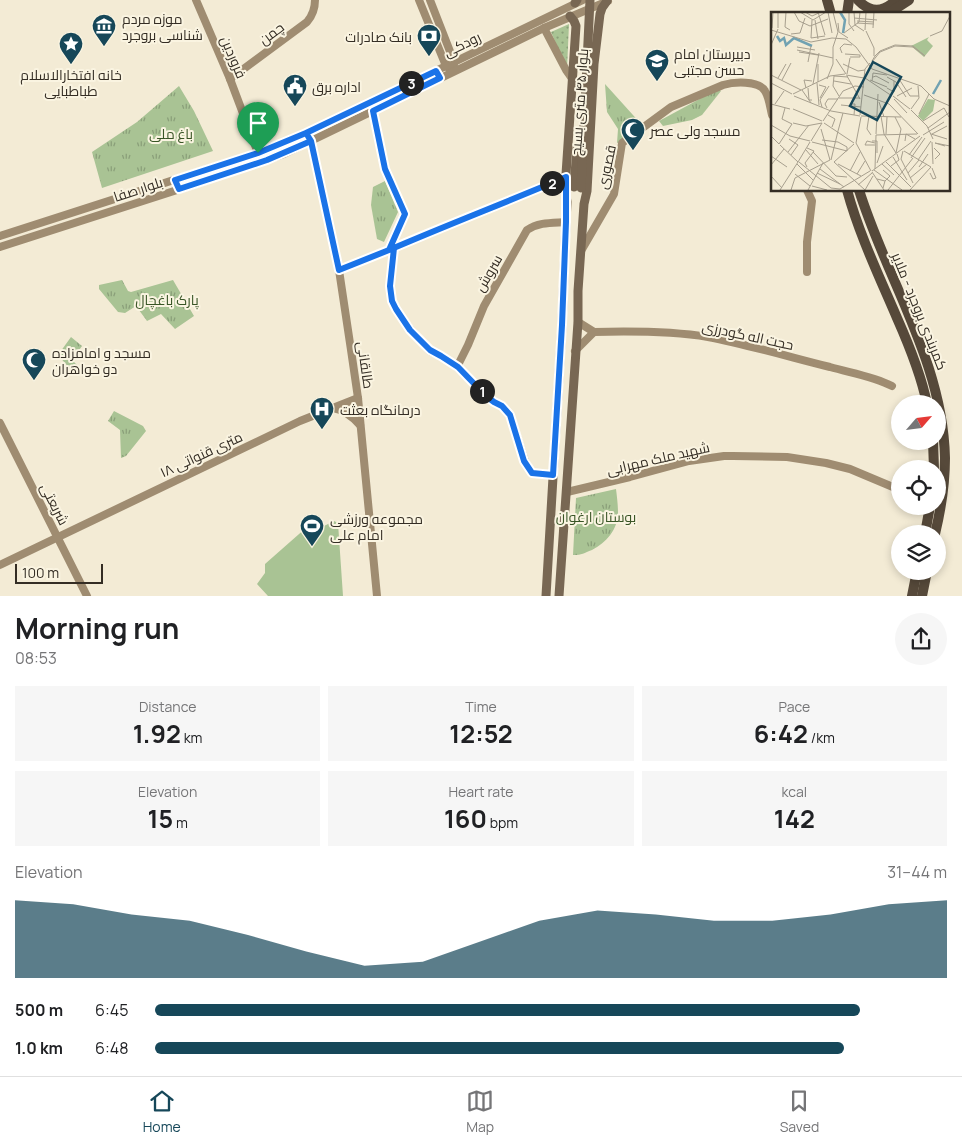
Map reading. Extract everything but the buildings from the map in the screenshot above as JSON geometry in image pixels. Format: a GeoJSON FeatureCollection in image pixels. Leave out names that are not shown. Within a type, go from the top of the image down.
{"type":"FeatureCollection","features":[{"type":"Feature","properties":{"kind":"highway"},"geometry":{"type":"LineString","coordinates":[[827,0],[831,12]]}},
{"type":"Feature","properties":{"kind":"highway"},"geometry":{"type":"LineString","coordinates":[[858,0],[867,8],[878,9],[903,1],[915,0]]}},
{"type":"Feature","properties":{"kind":"highway"},"geometry":{"type":"LineString","coordinates":[[890,12],[903,1]]}},
{"type":"Feature","properties":{"kind":"highway","name":"کمربندی بروجرد - ملایر"},"geometry":{"type":"LineString","coordinates":[[846,191],[871,259],[914,359],[925,395]]}},
{"type":"Feature","properties":{"kind":"highway","name":"کمربندی بروجرد - ملایر"},"geometry":{"type":"LineString","coordinates":[[859,191],[874,235],[926,358],[937,399],[943,434],[945,470],[943,494],[937,525]]}},
{"type":"Feature","properties":{"kind":"highway"},"geometry":{"type":"LineString","coordinates":[[912,596],[915,580]]}},
{"type":"Feature","properties":{"kind":"highway"},"geometry":{"type":"LineString","coordinates":[[922,596],[926,580]]}},
{"type":"Feature","properties":{"kind":"main road","name":"بلوار ۴۵ متری بسیج"},"geometry":{"type":"LineString","coordinates":[[559,596],[594,64],[600,14],[608,0]]}},
{"type":"Feature","properties":{"kind":"main road"},"geometry":{"type":"LineString","coordinates":[[583,2],[578,188],[584,204]]}},
{"type":"Feature","properties":{"kind":"main road","name":"بلوار ۴۵ متری بسیج"},"geometry":{"type":"LineString","coordinates":[[546,596],[562,325],[567,202],[565,189],[576,26],[570,16]]}},
{"type":"Feature","properties":{"kind":"main road"},"geometry":{"type":"LineString","coordinates":[[567,202],[578,188]]}},
{"type":"Feature","properties":{"kind":"street","name":"فروردین"},"geometry":{"type":"LineString","coordinates":[[196,0],[230,79],[258,153]]}},
{"type":"Feature","properties":{"kind":"street","name":"چمن"},"geometry":{"type":"LineString","coordinates":[[230,79],[307,22],[313,14],[315,0]]}},
{"type":"Feature","properties":{"kind":"street"},"geometry":{"type":"LineString","coordinates":[[418,0],[446,66],[453,72]]}},
{"type":"Feature","properties":{"kind":"street"},"geometry":{"type":"LineString","coordinates":[[430,0],[454,62],[453,72]]}},
{"type":"Feature","properties":{"kind":"street"},"geometry":{"type":"LineString","coordinates":[[583,2],[608,0]]}},
{"type":"Feature","properties":{"kind":"street","name":"رودکی"},"geometry":{"type":"LineString","coordinates":[[306,133],[438,74],[453,72],[469,59],[553,14],[583,2]]}},
{"type":"Feature","properties":{"kind":"street","name":"رودکی"},"geometry":{"type":"LineString","coordinates":[[311,141],[373,111],[438,74],[446,66],[454,62],[469,59],[570,16],[583,2]]}},
{"type":"Feature","properties":{"kind":"street"},"geometry":{"type":"LineString","coordinates":[[553,14],[557,17],[557,22]]}},
{"type":"Feature","properties":{"kind":"street"},"geometry":{"type":"LineString","coordinates":[[544,28],[572,80]]}},
{"type":"Feature","properties":{"kind":"street","name":"قصوری"},"geometry":{"type":"LineString","coordinates":[[581,251],[614,194],[622,143],[650,122],[671,107],[728,83],[754,83],[763,87],[771,111]]}},
{"type":"Feature","properties":{"kind":"street"},"geometry":{"type":"LineString","coordinates":[[373,111],[385,169],[405,214],[391,249],[390,286],[392,301],[410,330],[430,350],[458,367],[486,396],[502,406],[510,415],[524,461],[532,473],[553,475]]}},
{"type":"Feature","properties":{"kind":"street","name":"طالقانی"},"geometry":{"type":"LineString","coordinates":[[306,133],[311,141],[339,270],[358,398],[377,596]]}},
{"type":"Feature","properties":{"kind":"street","name":"بلوار صفا"},"geometry":{"type":"LineString","coordinates":[[0,236],[258,153],[306,133]]}},
{"type":"Feature","properties":{"kind":"street","name":"بلوار صفا"},"geometry":{"type":"LineString","coordinates":[[0,246],[267,160],[311,141]]}},
{"type":"Feature","properties":{"kind":"street"},"geometry":{"type":"LineString","coordinates":[[339,270],[566,177]]}},
{"type":"Feature","properties":{"kind":"street"},"geometry":{"type":"LineString","coordinates":[[175,180],[179,189]]}},
{"type":"Feature","properties":{"kind":"street"},"geometry":{"type":"LineString","coordinates":[[807,191],[812,201],[807,242],[808,272]]}},
{"type":"Feature","properties":{"kind":"street"},"geometry":{"type":"LineString","coordinates":[[80,210],[84,220]]}},
{"type":"Feature","properties":{"kind":"street"},"geometry":{"type":"LineString","coordinates":[[48,221],[51,230]]}},
{"type":"Feature","properties":{"kind":"street","name":"سروش"},"geometry":{"type":"LineString","coordinates":[[458,367],[484,306],[527,230],[544,223],[566,222]]}},
{"type":"Feature","properties":{"kind":"street"},"geometry":{"type":"LineString","coordinates":[[576,351],[594,332],[578,322]]}},
{"type":"Feature","properties":{"kind":"street","name":"حجت اله گودرزی"},"geometry":{"type":"LineString","coordinates":[[594,332],[666,333],[707,337],[787,355],[885,382],[892,386]]}},
{"type":"Feature","properties":{"kind":"street","name":"۱۸ متری قنواتی"},"geometry":{"type":"LineString","coordinates":[[0,565],[300,421],[358,398]]}},
{"type":"Feature","properties":{"kind":"street"},"geometry":{"type":"LineString","coordinates":[[333,408],[348,414],[360,425]]}},
{"type":"Feature","properties":{"kind":"street","name":"شریعتی"},"geometry":{"type":"LineString","coordinates":[[0,423],[87,596]]}},
{"type":"Feature","properties":{"kind":"street","name":"شهید ملک مهرابی"},"geometry":{"type":"LineString","coordinates":[[567,492],[689,460],[724,456],[787,457],[826,463],[850,469],[891,486]]}},
{"type":"Feature","properties":{"kind":"green space"},"geometry":{"type":"Polygon","coordinates":[[[569,24],[567,69],[551,32],[569,24]]]}},
{"type":"Feature","properties":{"kind":"green space"},"geometry":{"type":"Polygon","coordinates":[[[605,84],[642,125],[617,143],[618,129],[607,112],[605,84]]]}},
{"type":"Feature","properties":{"kind":"green space","name":"باغ ملی"},"geometry":{"type":"Polygon","coordinates":[[[179,86],[194,111],[213,151],[102,188],[92,152],[137,122],[179,86]]]}},
{"type":"Feature","properties":{"kind":"green space"},"geometry":{"type":"Polygon","coordinates":[[[718,89],[721,91],[702,115],[692,120],[663,126],[659,121],[718,89]]]}},
{"type":"Feature","properties":{"kind":"green space"},"geometry":{"type":"Polygon","coordinates":[[[385,181],[398,212],[384,242],[377,239],[371,205],[373,187],[385,181]]]}},
{"type":"Feature","properties":{"kind":"green space","name":"پارک باغچال"},"geometry":{"type":"Polygon","coordinates":[[[122,280],[128,291],[131,292],[173,280],[194,316],[175,329],[161,314],[147,321],[136,306],[125,313],[118,312],[99,289],[99,285],[122,280]]]}},
{"type":"Feature","properties":{"kind":"green space"},"geometry":{"type":"Polygon","coordinates":[[[71,337],[82,346],[72,360],[78,366],[71,370],[58,355],[71,337]]]}},
{"type":"Feature","properties":{"kind":"green space"},"geometry":{"type":"Polygon","coordinates":[[[114,411],[143,426],[146,431],[126,456],[121,458],[120,430],[108,421],[114,411]]]}},
{"type":"Feature","properties":{"kind":"green space","name":"بوستان ارغوان"},"geometry":{"type":"Polygon","coordinates":[[[616,489],[617,519],[610,535],[602,544],[592,550],[573,555],[576,498],[616,489]]]}},
{"type":"Feature","properties":{"kind":"green space","name":"مجموعه ورزشی امام علی"},"geometry":{"type":"Polygon","coordinates":[[[334,521],[338,523],[343,596],[268,596],[257,584],[265,573],[265,564],[307,527],[316,530],[334,521]]]}},
{"type":"Feature","properties":{"kind":"place","name":"موزه مردم شناسی بروجرد"},"geometry":{"type":"Point","coordinates":[104,47]}},
{"type":"Feature","properties":{"kind":"place","name":"بانک صادرات"},"geometry":{"type":"Point","coordinates":[429,57]}},
{"type":"Feature","properties":{"kind":"place","name":"خانه افتخارالاسلام طباطبایی"},"geometry":{"type":"Point","coordinates":[71,65]}},
{"type":"Feature","properties":{"kind":"place","name":"دبیرستان امام حسن مجتبی"},"geometry":{"type":"Point","coordinates":[657,82]}},
{"type":"Feature","properties":{"kind":"place","name":"اداره برق"},"geometry":{"type":"Point","coordinates":[295,107]}},
{"type":"Feature","properties":{"kind":"place","name":"مسجد ولی عصر"},"geometry":{"type":"Point","coordinates":[633,151]}},
{"type":"Feature","properties":{"kind":"place","name":"مسجد و امامزاده دو خواهران"},"geometry":{"type":"Point","coordinates":[34,381]}},
{"type":"Feature","properties":{"kind":"place","name":"درمانگاه بعثت"},"geometry":{"type":"Point","coordinates":[322,430]}},
{"type":"Feature","properties":{"kind":"place","name":"مجموعه ورزشی امام علی"},"geometry":{"type":"Point","coordinates":[312,547]}},
{"type":"Feature","properties":{"kind":"route"},"geometry":{"type":"LineString","coordinates":[[258,153],[175,180],[179,189],[284,154],[311,141],[306,133],[436,71],[440,78],[373,111],[385,169],[405,214],[389,250],[566,177],[567,202],[562,325],[553,475],[532,473],[524,461],[510,415],[502,406],[486,396],[458,367],[430,350],[410,330],[392,301],[390,286],[394,248],[389,250],[339,270],[311,141],[306,133],[258,153]]}}]}
